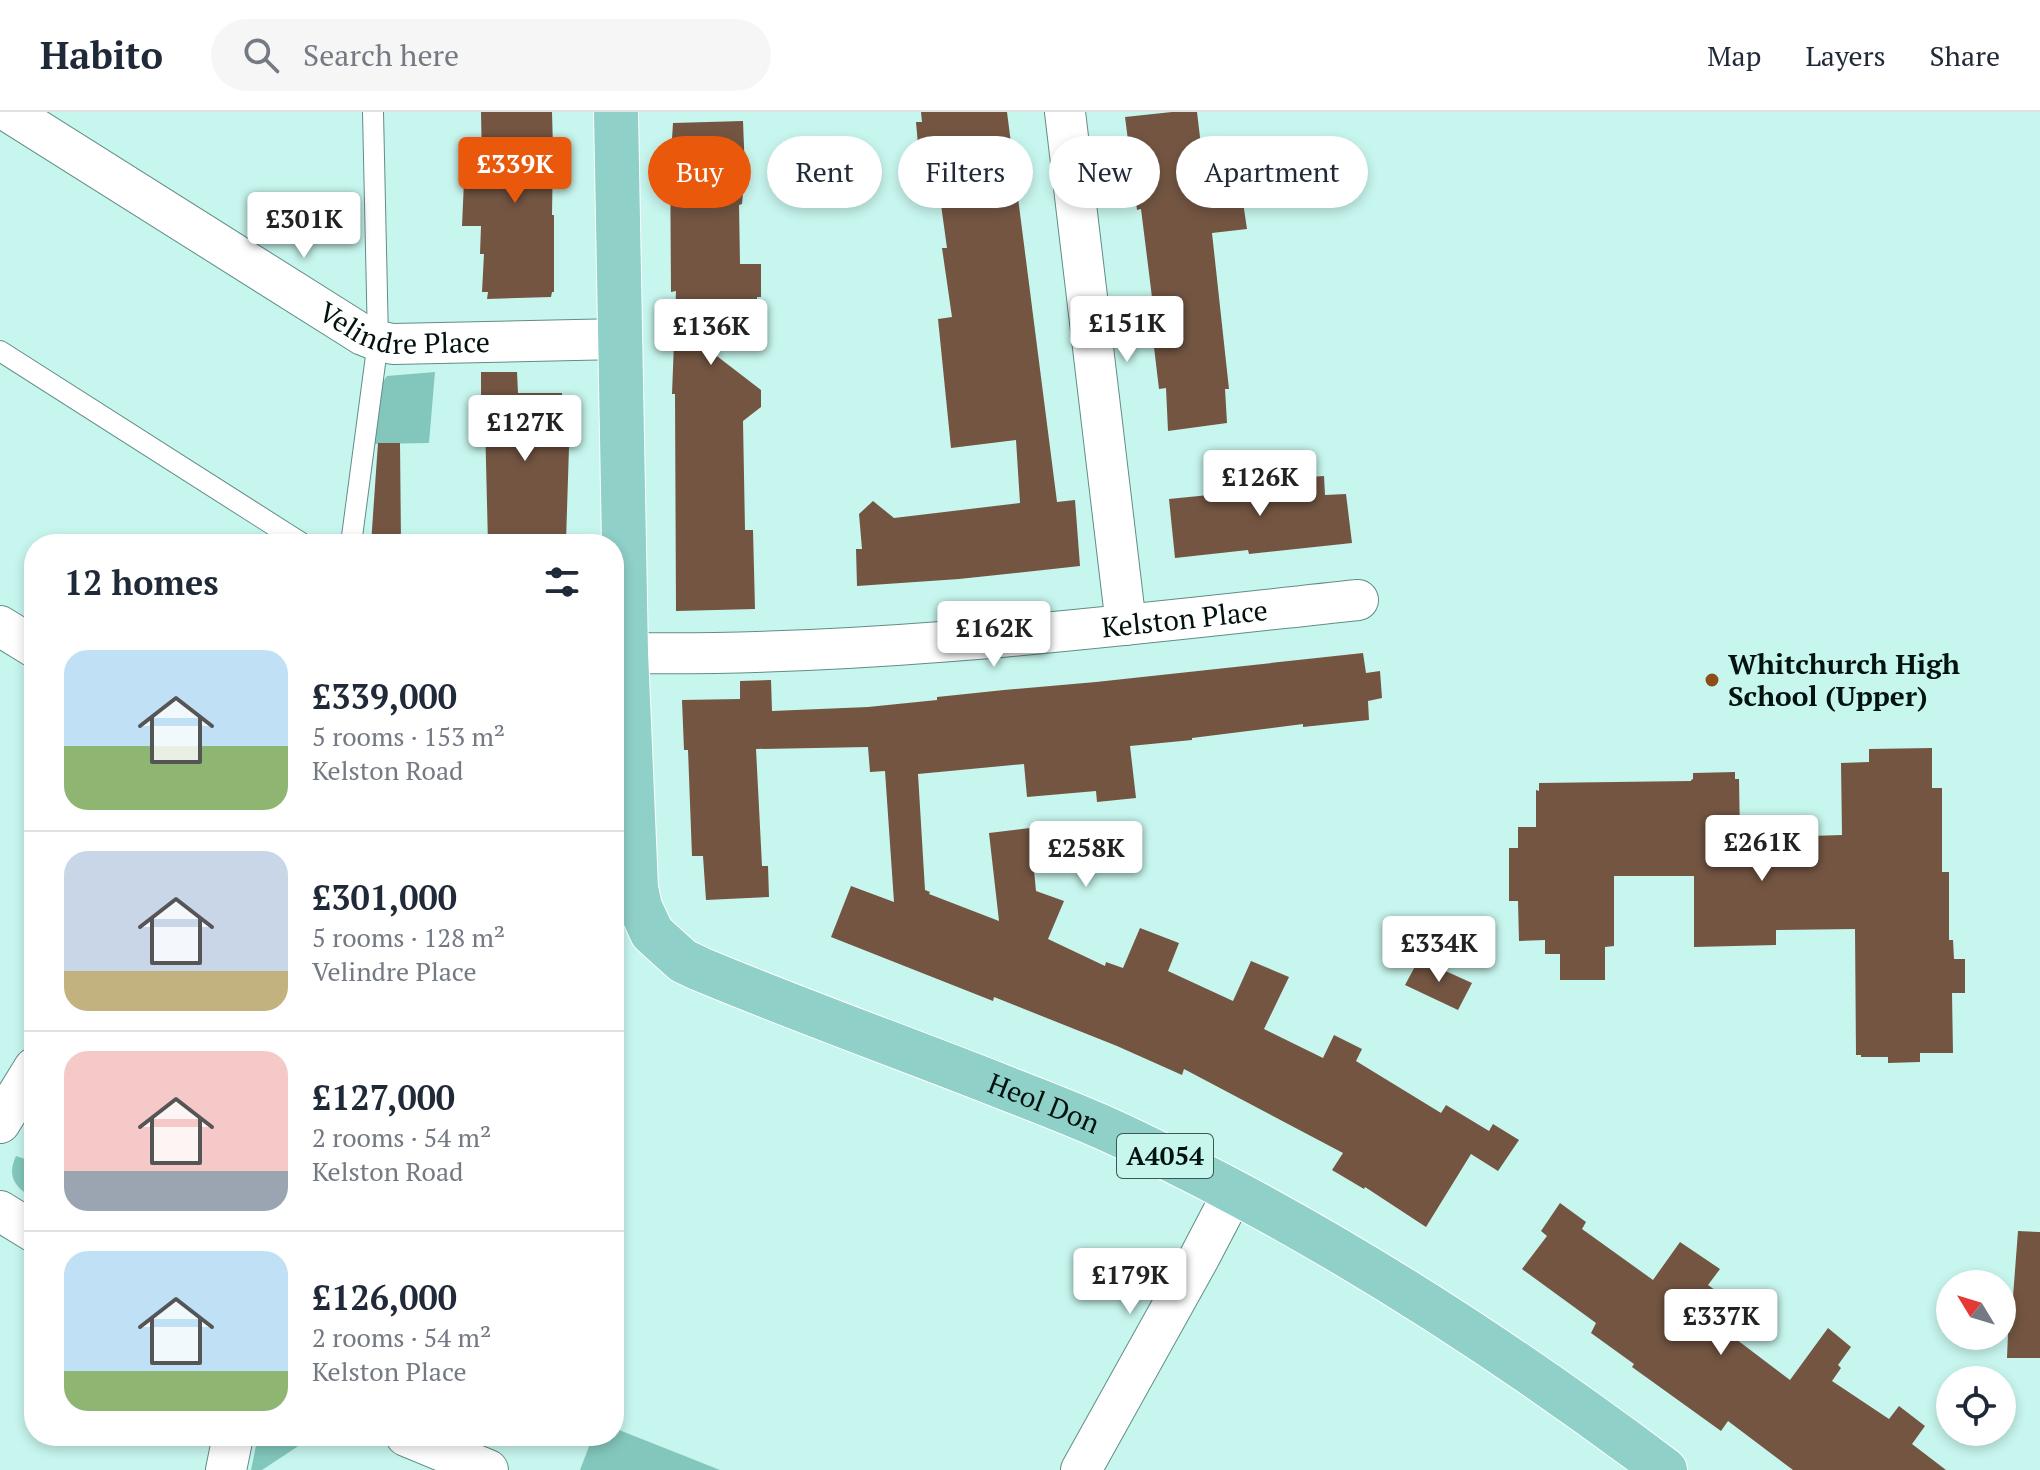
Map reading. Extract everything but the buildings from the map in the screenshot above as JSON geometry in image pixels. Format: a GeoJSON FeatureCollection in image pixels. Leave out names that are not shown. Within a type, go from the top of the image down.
{"type":"FeatureCollection","features":[{"type":"Feature","properties":{"kind":"main road","name":"A4054"},"geometry":{"type":"LineString","coordinates":[[616,112],[624,534]]}},
{"type":"Feature","properties":{"kind":"main road","name":"A4054"},"geometry":{"type":"LineString","coordinates":[[624,548],[636,888],[627,910]]}},
{"type":"Feature","properties":{"kind":"main road","name":"Heol Don"},"geometry":{"type":"LineString","coordinates":[[627,910],[683,961],[1124,1136],[1234,1191],[1443,1314],[1594,1417],[1665,1470]]}},
{"type":"Feature","properties":{"kind":"street","name":"Velindre Place"},"geometry":{"type":"LineString","coordinates":[[9,112],[363,335],[378,341],[393,344],[620,339]]}},
{"type":"Feature","properties":{"kind":"street"},"geometry":{"type":"LineString","coordinates":[[1065,112],[1126,625]]}},
{"type":"Feature","properties":{"kind":"street","name":"Kelston Place"},"geometry":{"type":"LineString","coordinates":[[626,653],[810,651],[1126,625],[1358,600]]}},
{"type":"Feature","properties":{"kind":"street"},"geometry":{"type":"LineString","coordinates":[[0,626],[24,641]]}},
{"type":"Feature","properties":{"kind":"street"},"geometry":{"type":"LineString","coordinates":[[0,1123],[24,1084]]}},
{"type":"Feature","properties":{"kind":"street"},"geometry":{"type":"LineString","coordinates":[[1081,1470],[1234,1191]]}},
{"type":"Feature","properties":{"kind":"street"},"geometry":{"type":"LineString","coordinates":[[0,1211],[24,1226]]}},
{"type":"Feature","properties":{"kind":"street"},"geometry":{"type":"LineString","coordinates":[[226,1470],[231,1446]]}},
{"type":"Feature","properties":{"kind":"street"},"geometry":{"type":"LineString","coordinates":[[430,1446],[488,1470]]}},
{"type":"Feature","properties":{"kind":"lane"},"geometry":{"type":"LineString","coordinates":[[352,534],[378,341],[373,112]]}},
{"type":"Feature","properties":{"kind":"lane"},"geometry":{"type":"LineString","coordinates":[[0,351],[287,534]]}},
{"type":"Feature","properties":{"kind":"green space"},"geometry":{"type":"Polygon","coordinates":[[[435,372],[429,443],[372,444],[382,383],[387,376],[435,372]]]}},
{"type":"Feature","properties":{"kind":"green space"},"geometry":{"type":"Polygon","coordinates":[[[16,1156],[24,1159],[24,1192],[14,1181],[13,1163],[16,1156]]]}},
{"type":"Feature","properties":{"kind":"green space"},"geometry":{"type":"Polygon","coordinates":[[[624,1432],[720,1470],[580,1470],[589,1446],[624,1446],[624,1432]]]}},
{"type":"Feature","properties":{"kind":"green space"},"geometry":{"type":"Polygon","coordinates":[[[256,1446],[298,1446],[262,1470],[251,1470],[256,1446]]]}},
{"type":"Feature","properties":{"kind":"place","name":"Whitchurch High School (Upper)"},"geometry":{"type":"Point","coordinates":[1712,680]}}]}
